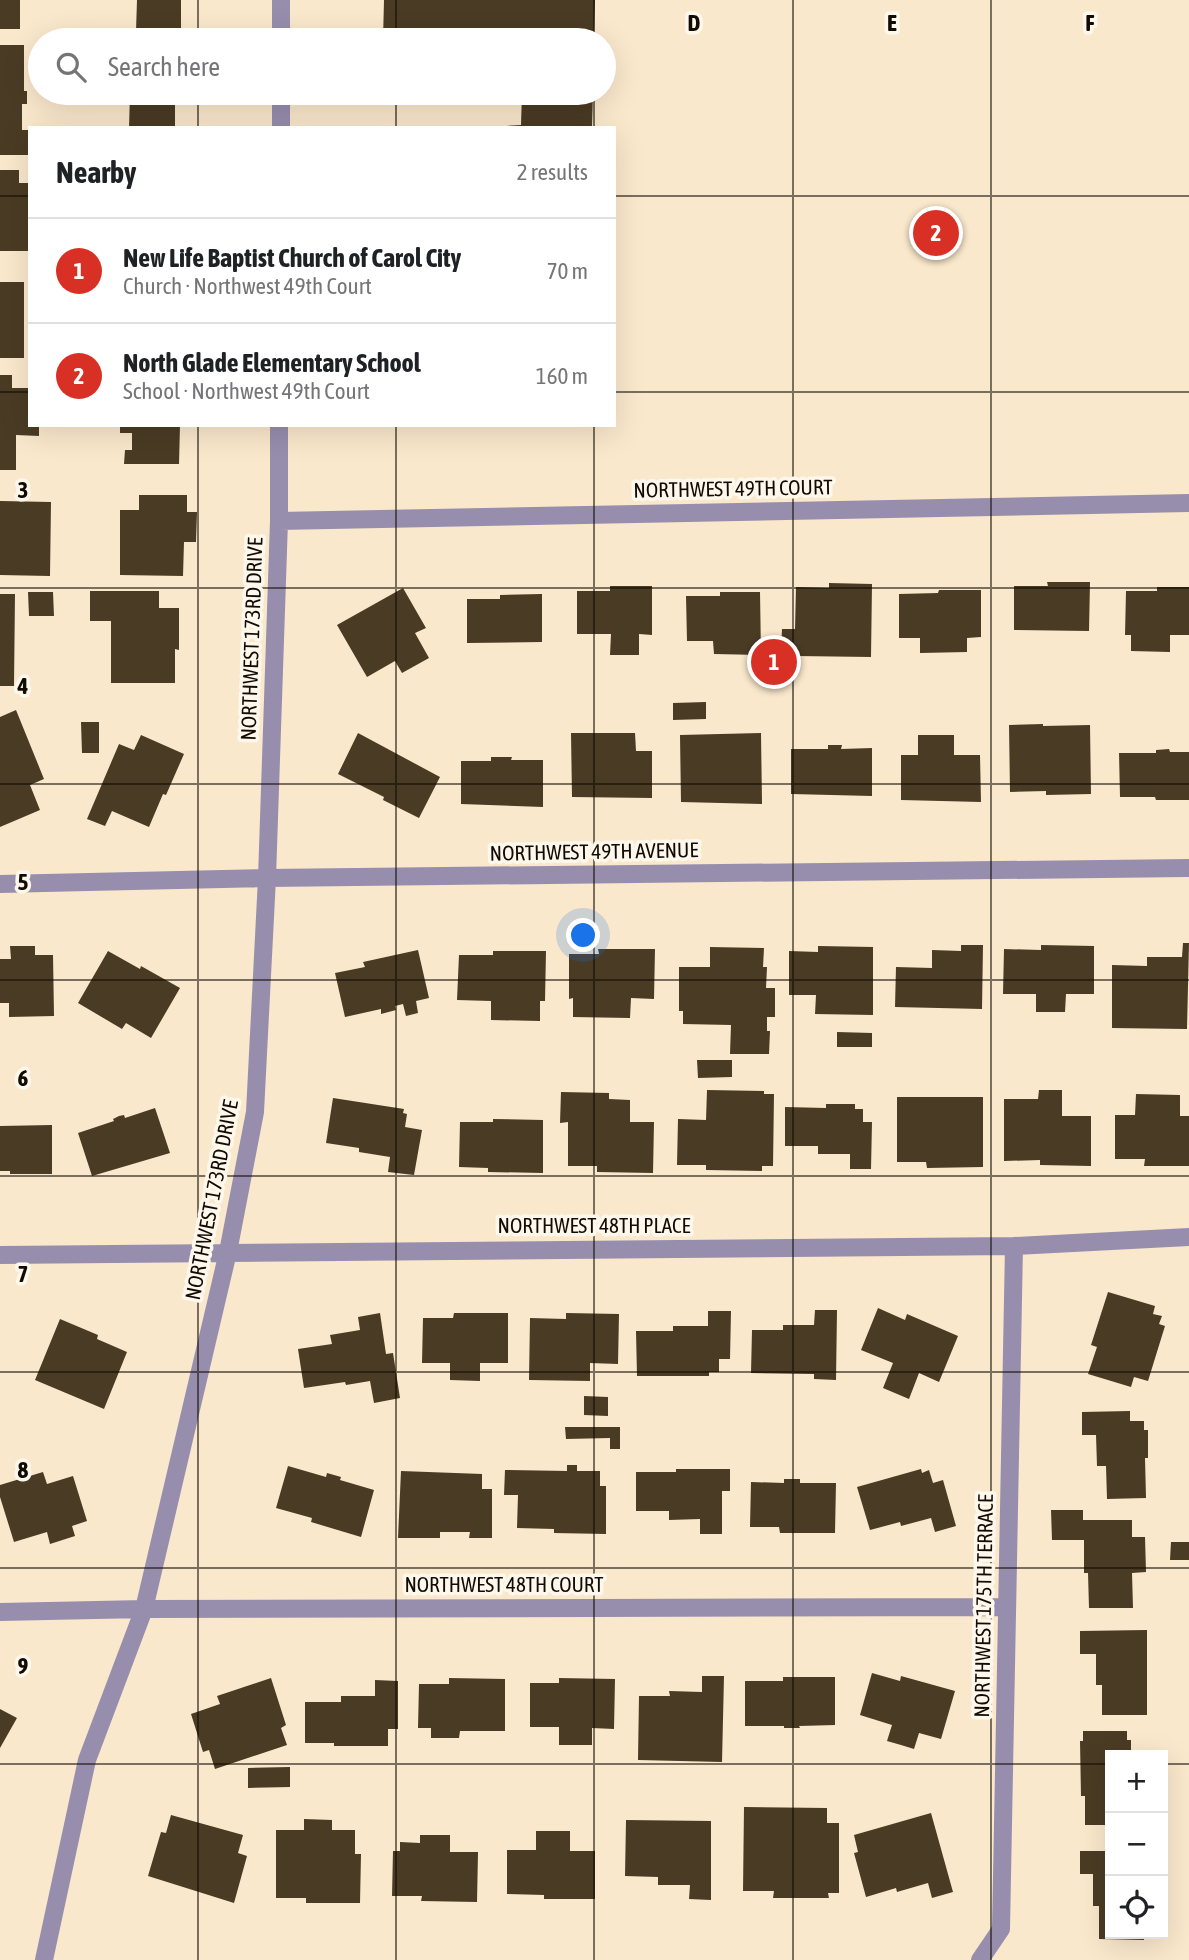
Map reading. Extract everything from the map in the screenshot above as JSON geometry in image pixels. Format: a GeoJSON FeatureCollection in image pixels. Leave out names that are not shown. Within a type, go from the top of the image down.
{"type":"FeatureCollection","features":[{"type":"Feature","properties":{"kind":"street"},"geometry":{"type":"LineString","coordinates":[[281,0],[281,28]]}},
{"type":"Feature","properties":{"kind":"street"},"geometry":{"type":"LineString","coordinates":[[281,105],[281,126]]}},
{"type":"Feature","properties":{"kind":"street","name":"NORTHWEST 173RD DRIVE"},"geometry":{"type":"LineString","coordinates":[[44,1960],[87,1760],[144,1609],[228,1252],[255,1112],[267,877],[279,521],[279,427]]}},
{"type":"Feature","properties":{"kind":"street","name":"NORTHWEST 49TH COURT"},"geometry":{"type":"LineString","coordinates":[[279,521],[1189,503]]}},
{"type":"Feature","properties":{"kind":"street","name":"NORTHWEST 49TH AVENUE"},"geometry":{"type":"LineString","coordinates":[[0,884],[267,877],[1189,869]]}},
{"type":"Feature","properties":{"kind":"street","name":"NORTHWEST 48TH PLACE"},"geometry":{"type":"LineString","coordinates":[[0,1255],[1014,1246],[1189,1237]]}},
{"type":"Feature","properties":{"kind":"street","name":"NORTHWEST 175TH TERRACE"},"geometry":{"type":"LineString","coordinates":[[980,1960],[1001,1929],[1014,1246]]}},
{"type":"Feature","properties":{"kind":"street","name":"NORTHWEST 48TH COURT"},"geometry":{"type":"LineString","coordinates":[[0,1612],[144,1609],[1007,1607]]}},
{"type":"Feature","properties":{"kind":"building"},"geometry":{"type":"Polygon","coordinates":[[[0,0],[20,0],[20,29],[0,29],[0,0]]]}},
{"type":"Feature","properties":{"kind":"building"},"geometry":{"type":"Polygon","coordinates":[[[137,0],[181,0],[181,28],[136,28],[137,0]]]}},
{"type":"Feature","properties":{"kind":"building"},"geometry":{"type":"Polygon","coordinates":[[[384,0],[595,0],[594,28],[383,28],[384,0]]]}},
{"type":"Feature","properties":{"kind":"building"},"geometry":{"type":"Polygon","coordinates":[[[0,45],[24,45],[24,91],[27,91],[27,104],[22,104],[22,130],[28,130],[28,155],[0,155],[0,45]]]}},
{"type":"Feature","properties":{"kind":"building"},"geometry":{"type":"Polygon","coordinates":[[[130,105],[175,105],[175,126],[129,126],[130,105]]]}},
{"type":"Feature","properties":{"kind":"building"},"geometry":{"type":"Polygon","coordinates":[[[522,105],[593,105],[592,126],[506,126],[521,125],[522,105]]]}},
{"type":"Feature","properties":{"kind":"building"},"geometry":{"type":"Polygon","coordinates":[[[0,170],[19,170],[19,183],[28,183],[28,251],[0,251],[0,170]]]}},
{"type":"Feature","properties":{"kind":"building"},"geometry":{"type":"Polygon","coordinates":[[[0,282],[24,282],[24,358],[0,358],[0,282]]]}},
{"type":"Feature","properties":{"kind":"building"},"geometry":{"type":"Polygon","coordinates":[[[0,375],[12,375],[12,388],[28,388],[28,427],[39,427],[39,436],[16,435],[16,470],[0,470],[0,375]]]}},
{"type":"Feature","properties":{"kind":"building"},"geometry":{"type":"Polygon","coordinates":[[[120,427],[180,427],[179,464],[124,464],[125,450],[132,450],[132,433],[120,433],[120,427]]]}},
{"type":"Feature","properties":{"kind":"building"},"geometry":{"type":"Polygon","coordinates":[[[139,495],[187,495],[187,512],[197,512],[196,542],[184,542],[183,576],[120,575],[120,510],[139,510],[139,495]]]}},
{"type":"Feature","properties":{"kind":"building"},"geometry":{"type":"Polygon","coordinates":[[[0,501],[51,502],[50,576],[0,575],[0,501]]]}},
{"type":"Feature","properties":{"kind":"building"},"geometry":{"type":"Polygon","coordinates":[[[1047,582],[1090,582],[1089,631],[1014,630],[1014,586],[1048,586],[1047,582]]]}},
{"type":"Feature","properties":{"kind":"building"},"geometry":{"type":"Polygon","coordinates":[[[829,583],[872,584],[871,657],[796,656],[796,653],[781,652],[782,629],[795,629],[796,587],[829,588],[829,583]]]}},
{"type":"Feature","properties":{"kind":"building"},"geometry":{"type":"Polygon","coordinates":[[[610,586],[652,586],[652,635],[639,634],[639,655],[610,655],[611,634],[577,634],[577,591],[610,591],[610,586]]]}},
{"type":"Feature","properties":{"kind":"building"},"geometry":{"type":"Polygon","coordinates":[[[1157,587],[1189,587],[1189,635],[1170,635],[1170,652],[1131,651],[1131,635],[1125,635],[1126,591],[1157,591],[1157,587]]]}},
{"type":"Feature","properties":{"kind":"building"},"geometry":{"type":"Polygon","coordinates":[[[403,588],[426,628],[415,633],[429,658],[402,673],[395,661],[367,677],[337,625],[403,588]]]}},
{"type":"Feature","properties":{"kind":"building"},"geometry":{"type":"Polygon","coordinates":[[[939,590],[981,590],[981,637],[967,638],[967,652],[920,653],[920,638],[899,638],[899,594],[938,593],[939,590]]]}},
{"type":"Feature","properties":{"kind":"building"},"geometry":{"type":"Polygon","coordinates":[[[90,591],[159,591],[159,608],[179,608],[179,650],[175,649],[175,683],[111,683],[111,621],[90,621],[90,591]]]}},
{"type":"Feature","properties":{"kind":"building"},"geometry":{"type":"Polygon","coordinates":[[[28,592],[53,592],[54,616],[29,616],[28,592]]]}},
{"type":"Feature","properties":{"kind":"building"},"geometry":{"type":"Polygon","coordinates":[[[720,592],[760,592],[761,655],[714,654],[713,641],[687,641],[686,596],[720,596],[720,592]]]}},
{"type":"Feature","properties":{"kind":"building"},"geometry":{"type":"Polygon","coordinates":[[[0,594],[15,594],[14,686],[0,686],[0,594]]]}},
{"type":"Feature","properties":{"kind":"building"},"geometry":{"type":"Polygon","coordinates":[[[542,594],[542,642],[467,643],[467,599],[500,599],[500,595],[542,594]]]}},
{"type":"Feature","properties":{"kind":"building"},"geometry":{"type":"Polygon","coordinates":[[[706,702],[706,719],[673,720],[673,703],[706,702]]]}},
{"type":"Feature","properties":{"kind":"building"},"geometry":{"type":"Polygon","coordinates":[[[16,710],[44,779],[30,785],[40,810],[0,827],[0,717],[16,710]]]}},
{"type":"Feature","properties":{"kind":"building"},"geometry":{"type":"Polygon","coordinates":[[[81,722],[99,722],[99,753],[82,753],[81,722]]]}},
{"type":"Feature","properties":{"kind":"building"},"geometry":{"type":"Polygon","coordinates":[[[1009,725],[1090,725],[1091,794],[1046,795],[1046,791],[1010,792],[1009,725]]]}},
{"type":"Feature","properties":{"kind":"building"},"geometry":{"type":"Polygon","coordinates":[[[358,733],[440,777],[419,818],[338,774],[358,733]]]}},
{"type":"Feature","properties":{"kind":"building"},"geometry":{"type":"Polygon","coordinates":[[[571,733],[635,733],[636,751],[652,751],[652,798],[572,797],[571,733]]]}},
{"type":"Feature","properties":{"kind":"building"},"geometry":{"type":"Polygon","coordinates":[[[761,733],[762,804],[681,802],[680,735],[761,733]]]}},
{"type":"Feature","properties":{"kind":"building"},"geometry":{"type":"Polygon","coordinates":[[[141,735],[184,754],[149,827],[112,811],[105,826],[87,819],[119,744],[134,750],[141,735]]]}},
{"type":"Feature","properties":{"kind":"building"},"geometry":{"type":"Polygon","coordinates":[[[918,735],[954,735],[954,755],[980,755],[981,802],[901,800],[901,755],[918,755],[918,735]]]}},
{"type":"Feature","properties":{"kind":"building"},"geometry":{"type":"Polygon","coordinates":[[[828,745],[842,745],[841,749],[872,748],[872,796],[791,794],[791,749],[828,749],[828,745]]]}},
{"type":"Feature","properties":{"kind":"building"},"geometry":{"type":"Polygon","coordinates":[[[1169,749],[1170,752],[1189,752],[1189,800],[1120,797],[1119,753],[1156,753],[1156,750],[1169,749]]]}},
{"type":"Feature","properties":{"kind":"building"},"geometry":{"type":"Polygon","coordinates":[[[491,757],[543,760],[543,807],[461,804],[461,761],[491,761],[491,757]]]}},
{"type":"Feature","properties":{"kind":"building"},"geometry":{"type":"Polygon","coordinates":[[[1183,943],[1189,943],[1187,1029],[1112,1028],[1112,965],[1147,966],[1147,957],[1182,957],[1183,943]]]}},
{"type":"Feature","properties":{"kind":"building"},"geometry":{"type":"Polygon","coordinates":[[[961,945],[983,945],[982,1009],[895,1007],[896,967],[932,968],[932,950],[961,951],[961,945]]]}},
{"type":"Feature","properties":{"kind":"building"},"geometry":{"type":"Polygon","coordinates":[[[1041,945],[1094,946],[1094,994],[1066,994],[1065,1012],[1036,1012],[1036,994],[1003,994],[1004,949],[1041,950],[1041,945]]]}},
{"type":"Feature","properties":{"kind":"building"},"geometry":{"type":"Polygon","coordinates":[[[10,946],[35,946],[35,955],[53,955],[54,1016],[9,1017],[9,1003],[0,1003],[0,959],[11,959],[10,946]]]}},
{"type":"Feature","properties":{"kind":"building"},"geometry":{"type":"Polygon","coordinates":[[[818,946],[873,947],[873,1015],[815,1014],[816,995],[789,995],[789,951],[818,952],[818,946]]]}},
{"type":"Feature","properties":{"kind":"building"},"geometry":{"type":"Polygon","coordinates":[[[710,947],[764,948],[766,988],[775,988],[775,1017],[767,1017],[767,1031],[770,1031],[769,1054],[730,1054],[731,1025],[683,1024],[683,1011],[679,1011],[679,967],[710,967],[710,947]]]}},
{"type":"Feature","properties":{"kind":"building"},"geometry":{"type":"Polygon","coordinates":[[[598,949],[655,949],[654,999],[631,998],[630,1018],[573,1017],[573,998],[569,999],[569,954],[599,954],[598,949]]]}},
{"type":"Feature","properties":{"kind":"building"},"geometry":{"type":"Polygon","coordinates":[[[418,950],[429,998],[416,1001],[418,1013],[406,1016],[403,1004],[395,1006],[396,1010],[381,1014],[381,1009],[345,1017],[335,973],[365,967],[363,962],[418,950]]]}},
{"type":"Feature","properties":{"kind":"building"},"geometry":{"type":"Polygon","coordinates":[[[108,951],[180,988],[151,1038],[126,1023],[122,1029],[78,1003],[108,951]]]}},
{"type":"Feature","properties":{"kind":"building"},"geometry":{"type":"Polygon","coordinates":[[[493,951],[546,951],[545,1001],[540,1001],[540,1021],[491,1020],[491,1001],[457,1000],[459,955],[493,955],[493,951]]]}},
{"type":"Feature","properties":{"kind":"building"},"geometry":{"type":"Polygon","coordinates":[[[837,1032],[872,1033],[872,1047],[837,1047],[837,1032]]]}},
{"type":"Feature","properties":{"kind":"building"},"geometry":{"type":"Polygon","coordinates":[[[697,1060],[732,1060],[732,1077],[698,1078],[697,1060]]]}},
{"type":"Feature","properties":{"kind":"building"},"geometry":{"type":"Polygon","coordinates":[[[707,1090],[764,1091],[764,1094],[774,1094],[773,1166],[762,1166],[762,1171],[706,1170],[706,1165],[677,1165],[678,1119],[706,1120],[707,1090]]]}},
{"type":"Feature","properties":{"kind":"building"},"geometry":{"type":"Polygon","coordinates":[[[1039,1090],[1062,1090],[1062,1116],[1091,1116],[1091,1166],[1040,1165],[1040,1160],[1004,1161],[1004,1099],[1038,1099],[1039,1090]]]}},
{"type":"Feature","properties":{"kind":"building"},"geometry":{"type":"Polygon","coordinates":[[[561,1092],[609,1093],[609,1099],[630,1100],[630,1122],[654,1122],[653,1173],[597,1172],[597,1166],[568,1166],[568,1122],[560,1123],[561,1092]]]}},
{"type":"Feature","properties":{"kind":"building"},"geometry":{"type":"Polygon","coordinates":[[[1136,1094],[1180,1095],[1180,1116],[1189,1116],[1189,1166],[1144,1166],[1145,1159],[1115,1159],[1115,1115],[1135,1115],[1136,1094]]]}},
{"type":"Feature","properties":{"kind":"building"},"geometry":{"type":"Polygon","coordinates":[[[897,1097],[983,1097],[983,1167],[927,1168],[926,1162],[897,1162],[897,1097]]]}},
{"type":"Feature","properties":{"kind":"building"},"geometry":{"type":"Polygon","coordinates":[[[333,1098],[404,1109],[403,1113],[407,1114],[405,1127],[422,1130],[414,1175],[388,1172],[390,1157],[359,1152],[359,1148],[326,1143],[333,1098]]]}},
{"type":"Feature","properties":{"kind":"building"},"geometry":{"type":"Polygon","coordinates":[[[826,1104],[855,1104],[855,1109],[863,1109],[863,1122],[872,1122],[871,1169],[850,1169],[850,1154],[818,1154],[818,1146],[785,1146],[785,1107],[826,1108],[826,1104]]]}},
{"type":"Feature","properties":{"kind":"building"},"geometry":{"type":"Polygon","coordinates":[[[155,1108],[170,1153],[92,1176],[78,1133],[114,1121],[113,1119],[119,1116],[124,1115],[125,1118],[155,1108]]]}},
{"type":"Feature","properties":{"kind":"building"},"geometry":{"type":"Polygon","coordinates":[[[493,1119],[543,1120],[543,1173],[488,1172],[488,1168],[459,1167],[460,1122],[493,1122],[493,1119]]]}},
{"type":"Feature","properties":{"kind":"building"},"geometry":{"type":"Polygon","coordinates":[[[52,1125],[52,1174],[10,1174],[10,1171],[0,1171],[0,1126],[52,1125]]]}},
{"type":"Feature","properties":{"kind":"building"},"geometry":{"type":"Polygon","coordinates":[[[1108,1292],[1155,1306],[1153,1314],[1162,1316],[1159,1324],[1165,1326],[1148,1381],[1134,1377],[1131,1387],[1088,1374],[1097,1347],[1091,1345],[1108,1292]]]}},
{"type":"Feature","properties":{"kind":"building"},"geometry":{"type":"Polygon","coordinates":[[[878,1308],[905,1320],[907,1314],[958,1336],[939,1382],[919,1373],[909,1399],[883,1388],[893,1363],[861,1350],[878,1308]]]}},
{"type":"Feature","properties":{"kind":"building"},"geometry":{"type":"Polygon","coordinates":[[[815,1310],[837,1310],[836,1380],[814,1379],[814,1374],[751,1373],[752,1330],[783,1330],[783,1325],[814,1325],[815,1310]]]}},
{"type":"Feature","properties":{"kind":"building"},"geometry":{"type":"Polygon","coordinates":[[[708,1311],[731,1311],[730,1359],[719,1359],[719,1372],[709,1372],[709,1376],[637,1376],[636,1331],[673,1331],[673,1326],[708,1326],[708,1311]]]}},
{"type":"Feature","properties":{"kind":"building"},"geometry":{"type":"Polygon","coordinates":[[[380,1313],[386,1354],[393,1353],[400,1398],[374,1403],[370,1381],[304,1388],[298,1349],[332,1344],[330,1335],[360,1330],[358,1317],[380,1313]]]}},
{"type":"Feature","properties":{"kind":"building"},"geometry":{"type":"Polygon","coordinates":[[[454,1313],[508,1313],[508,1363],[480,1363],[480,1381],[450,1380],[450,1363],[422,1363],[423,1318],[453,1318],[454,1313]]]}},
{"type":"Feature","properties":{"kind":"building"},"geometry":{"type":"Polygon","coordinates":[[[566,1313],[619,1314],[618,1364],[590,1363],[590,1381],[529,1380],[530,1318],[566,1319],[566,1313]]]}},
{"type":"Feature","properties":{"kind":"building"},"geometry":{"type":"Polygon","coordinates":[[[60,1319],[98,1335],[97,1339],[127,1352],[104,1409],[35,1380],[60,1319]]]}},
{"type":"Feature","properties":{"kind":"building"},"geometry":{"type":"Polygon","coordinates":[[[584,1396],[608,1397],[608,1416],[584,1415],[584,1396]]]}},
{"type":"Feature","properties":{"kind":"building"},"geometry":{"type":"Polygon","coordinates":[[[1130,1411],[1130,1421],[1144,1421],[1144,1430],[1148,1430],[1148,1458],[1145,1458],[1146,1498],[1107,1499],[1106,1466],[1097,1466],[1096,1435],[1082,1435],[1082,1412],[1130,1411]]]}},
{"type":"Feature","properties":{"kind":"building"},"geometry":{"type":"Polygon","coordinates":[[[565,1427],[620,1427],[620,1449],[610,1449],[610,1438],[566,1439],[565,1427]]]}},
{"type":"Feature","properties":{"kind":"building"},"geometry":{"type":"Polygon","coordinates":[[[567,1465],[577,1465],[577,1471],[600,1471],[600,1486],[606,1486],[606,1534],[554,1533],[554,1529],[517,1528],[518,1495],[504,1495],[505,1470],[567,1471],[567,1465]]]}},
{"type":"Feature","properties":{"kind":"building"},"geometry":{"type":"Polygon","coordinates":[[[288,1466],[326,1477],[327,1473],[341,1477],[340,1480],[374,1490],[361,1537],[311,1522],[312,1518],[276,1508],[288,1466]]]}},
{"type":"Feature","properties":{"kind":"building"},"geometry":{"type":"Polygon","coordinates":[[[676,1469],[730,1469],[730,1491],[722,1491],[722,1534],[700,1534],[700,1519],[669,1520],[669,1511],[636,1511],[636,1472],[676,1472],[676,1469]]]}},
{"type":"Feature","properties":{"kind":"building"},"geometry":{"type":"Polygon","coordinates":[[[921,1469],[922,1473],[929,1470],[933,1483],[943,1480],[956,1526],[935,1532],[931,1518],[870,1530],[857,1487],[921,1469]]]}},
{"type":"Feature","properties":{"kind":"building"},"geometry":{"type":"Polygon","coordinates":[[[401,1471],[482,1474],[482,1489],[492,1489],[492,1538],[469,1538],[470,1532],[440,1532],[440,1538],[398,1538],[401,1471]]]}},
{"type":"Feature","properties":{"kind":"building"},"geometry":{"type":"Polygon","coordinates":[[[43,1472],[47,1484],[73,1476],[87,1521],[72,1526],[75,1536],[50,1544],[47,1532],[14,1542],[0,1497],[0,1485],[43,1472]]]}},
{"type":"Feature","properties":{"kind":"building"},"geometry":{"type":"Polygon","coordinates":[[[784,1479],[800,1479],[800,1483],[836,1483],[835,1533],[780,1533],[779,1527],[750,1527],[751,1482],[784,1483],[784,1479]]]}},
{"type":"Feature","properties":{"kind":"building"},"geometry":{"type":"Polygon","coordinates":[[[1051,1510],[1083,1510],[1083,1520],[1132,1520],[1132,1537],[1145,1537],[1146,1572],[1132,1573],[1133,1608],[1089,1608],[1088,1573],[1084,1573],[1084,1540],[1052,1540],[1051,1510]]]}},
{"type":"Feature","properties":{"kind":"building"},"geometry":{"type":"Polygon","coordinates":[[[1171,1542],[1189,1542],[1189,1560],[1170,1560],[1171,1542]]]}},
{"type":"Feature","properties":{"kind":"building"},"geometry":{"type":"Polygon","coordinates":[[[1147,1630],[1147,1715],[1102,1715],[1102,1685],[1096,1685],[1096,1654],[1080,1654],[1080,1631],[1147,1630]]]}},
{"type":"Feature","properties":{"kind":"building"},"geometry":{"type":"Polygon","coordinates":[[[872,1673],[900,1681],[901,1676],[955,1691],[941,1739],[919,1733],[914,1749],[887,1741],[892,1725],[860,1715],[872,1673]]]}},
{"type":"Feature","properties":{"kind":"building"},"geometry":{"type":"Polygon","coordinates":[[[702,1676],[724,1676],[722,1762],[638,1760],[639,1696],[670,1696],[669,1691],[702,1692],[702,1676]]]}},
{"type":"Feature","properties":{"kind":"building"},"geometry":{"type":"Polygon","coordinates":[[[783,1677],[835,1677],[835,1725],[799,1726],[800,1728],[745,1726],[745,1681],[783,1681],[783,1677]]]}},
{"type":"Feature","properties":{"kind":"building"},"geometry":{"type":"Polygon","coordinates":[[[271,1678],[286,1725],[281,1728],[287,1745],[215,1769],[209,1750],[203,1752],[191,1714],[220,1704],[217,1696],[271,1678]]]}},
{"type":"Feature","properties":{"kind":"building"},"geometry":{"type":"Polygon","coordinates":[[[449,1678],[505,1679],[505,1731],[460,1731],[459,1738],[431,1738],[431,1728],[418,1728],[419,1684],[449,1684],[449,1678]]]}},
{"type":"Feature","properties":{"kind":"building"},"geometry":{"type":"Polygon","coordinates":[[[559,1678],[615,1679],[614,1729],[592,1728],[592,1745],[559,1745],[559,1727],[530,1727],[530,1683],[559,1683],[559,1678]]]}},
{"type":"Feature","properties":{"kind":"building"},"geometry":{"type":"Polygon","coordinates":[[[375,1680],[398,1681],[398,1729],[388,1729],[388,1746],[305,1743],[305,1702],[341,1702],[341,1696],[375,1696],[375,1680]]]}},
{"type":"Feature","properties":{"kind":"building"},"geometry":{"type":"Polygon","coordinates":[[[0,1709],[17,1718],[0,1748],[0,1709]]]}},
{"type":"Feature","properties":{"kind":"building"},"geometry":{"type":"Polygon","coordinates":[[[1083,1731],[1127,1731],[1127,1740],[1131,1740],[1131,1750],[1105,1750],[1105,1825],[1085,1825],[1085,1796],[1081,1796],[1080,1741],[1083,1741],[1083,1731]]]}},
{"type":"Feature","properties":{"kind":"building"},"geometry":{"type":"Polygon","coordinates":[[[290,1767],[290,1787],[248,1788],[248,1768],[290,1767]]]}},
{"type":"Feature","properties":{"kind":"building"},"geometry":{"type":"Polygon","coordinates":[[[744,1807],[827,1808],[827,1823],[839,1823],[839,1893],[828,1893],[829,1898],[773,1898],[774,1891],[743,1891],[744,1807]]]}},
{"type":"Feature","properties":{"kind":"building"},"geometry":{"type":"Polygon","coordinates":[[[931,1813],[953,1892],[932,1898],[928,1883],[897,1892],[896,1888],[866,1897],[854,1853],[858,1852],[854,1835],[931,1813]]]}},
{"type":"Feature","properties":{"kind":"building"},"geometry":{"type":"Polygon","coordinates":[[[171,1815],[243,1835],[238,1853],[247,1856],[234,1903],[148,1876],[161,1832],[166,1833],[171,1815]]]}},
{"type":"Feature","properties":{"kind":"building"},"geometry":{"type":"Polygon","coordinates":[[[304,1819],[332,1820],[332,1830],[355,1830],[355,1854],[361,1854],[360,1903],[306,1903],[306,1898],[276,1898],[276,1830],[304,1830],[304,1819]]]}},
{"type":"Feature","properties":{"kind":"building"},"geometry":{"type":"Polygon","coordinates":[[[626,1820],[711,1821],[711,1900],[689,1899],[690,1885],[658,1885],[658,1877],[625,1876],[626,1820]]]}},
{"type":"Feature","properties":{"kind":"building"},"geometry":{"type":"Polygon","coordinates":[[[536,1831],[570,1831],[570,1851],[595,1851],[595,1899],[544,1899],[544,1895],[507,1894],[507,1850],[536,1850],[536,1831]]]}},
{"type":"Feature","properties":{"kind":"building"},"geometry":{"type":"Polygon","coordinates":[[[420,1835],[450,1835],[450,1852],[478,1852],[477,1902],[421,1901],[422,1896],[392,1896],[393,1851],[400,1851],[400,1842],[420,1843],[420,1835]]]}},
{"type":"Feature","properties":{"kind":"building"},"geometry":{"type":"Polygon","coordinates":[[[1080,1851],[1105,1851],[1105,1939],[1144,1940],[1099,1939],[1099,1906],[1093,1906],[1093,1874],[1080,1874],[1080,1851]]]}},
{"type":"Feature","properties":{"kind":"place","name":"North Glade Elementary School"},"geometry":{"type":"Point","coordinates":[936,233]}},
{"type":"Feature","properties":{"kind":"place","name":"New Life Baptist Church of Carol City"},"geometry":{"type":"Point","coordinates":[774,662]}}]}
